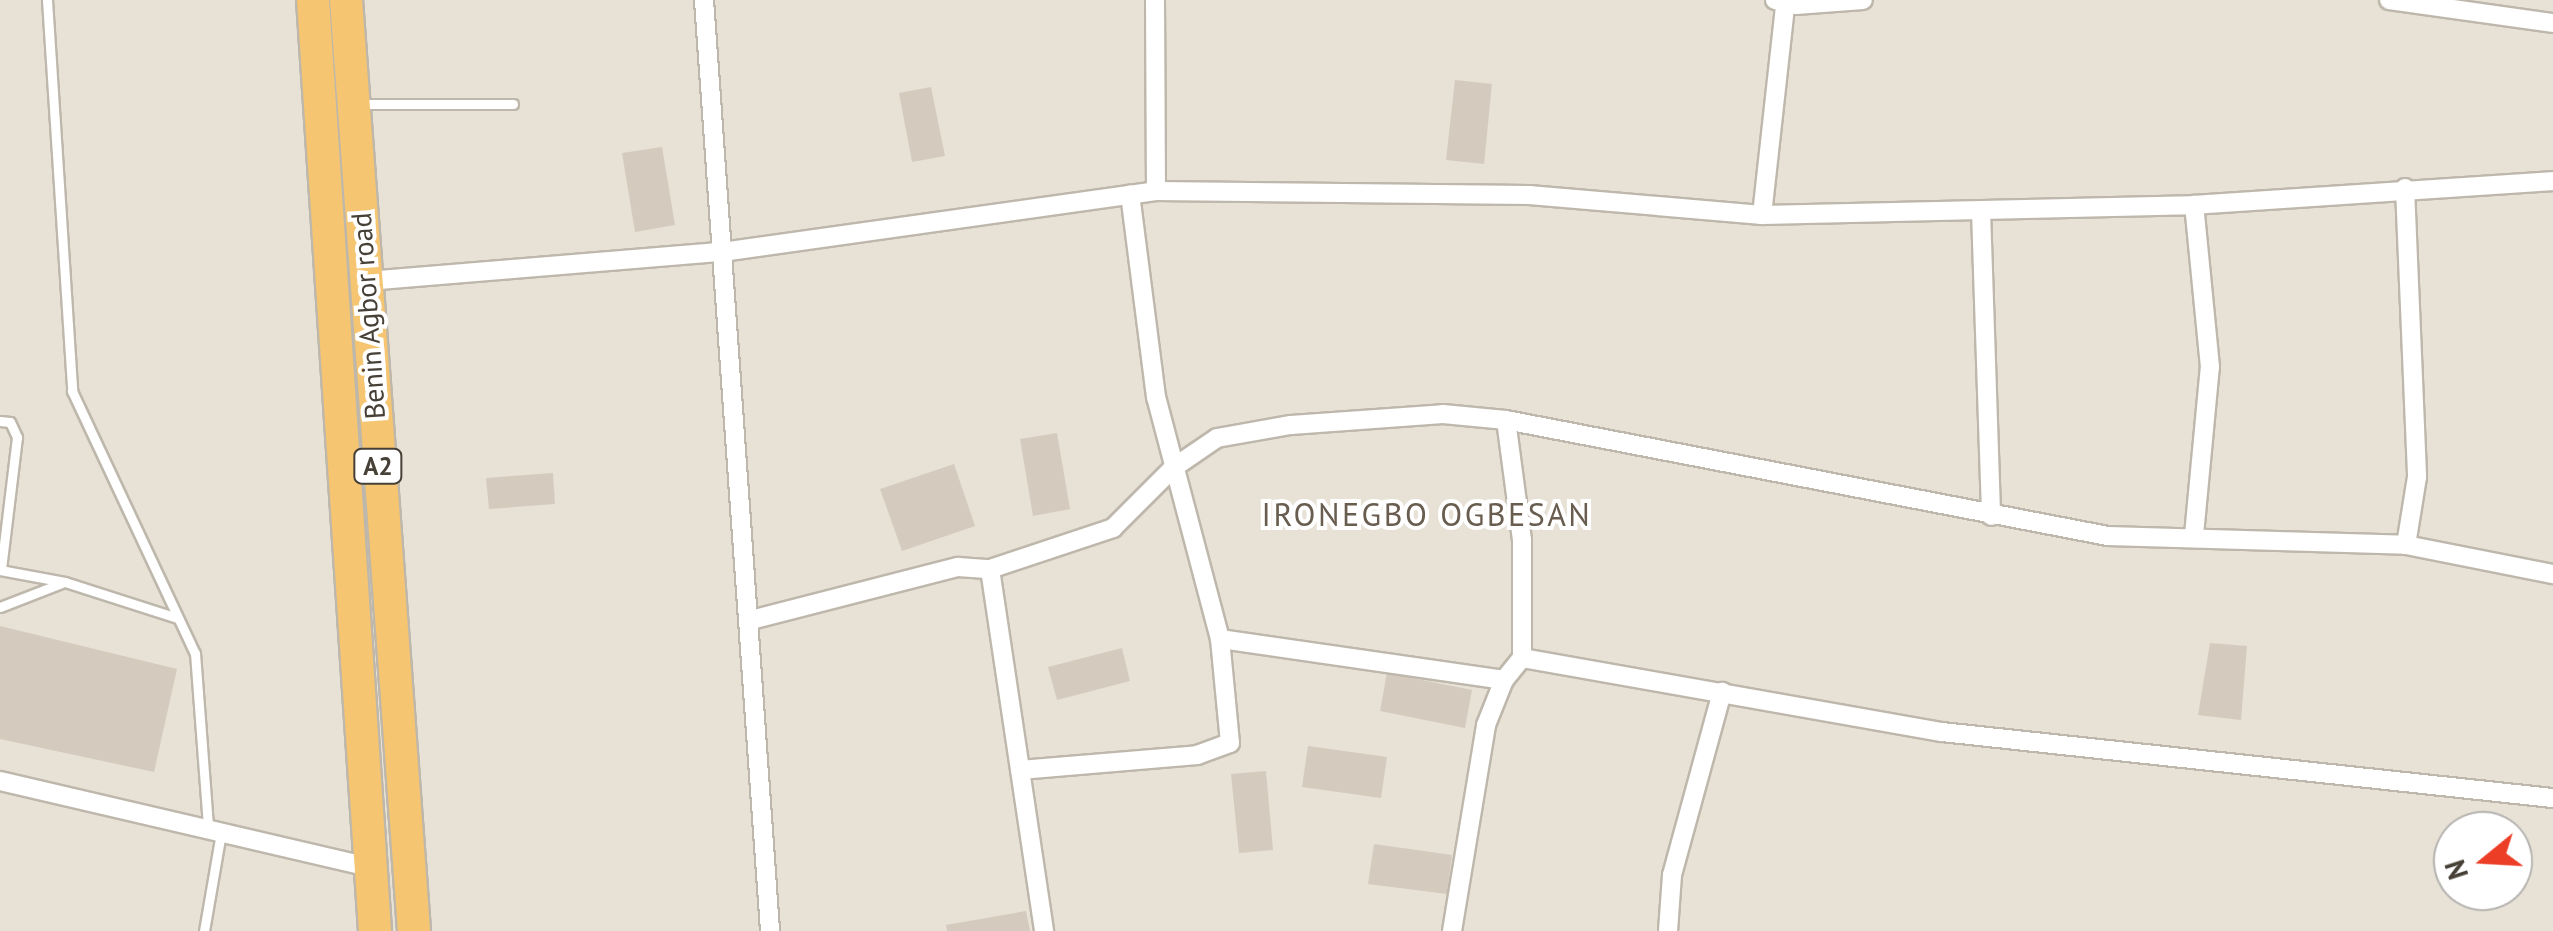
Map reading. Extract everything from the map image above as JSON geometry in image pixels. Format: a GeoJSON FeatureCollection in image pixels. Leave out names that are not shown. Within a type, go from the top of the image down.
{"type":"FeatureCollection","features":[{"type":"Feature","properties":{"kind":"highway","name":"Benin Agbor road"},"geometry":{"type":"LineString","coordinates":[[314,0],[375,931]]}},
{"type":"Feature","properties":{"kind":"highway","name":"Benin Agbor road"},"geometry":{"type":"LineString","coordinates":[[346,0],[414,931]]}},
{"type":"Feature","properties":{"kind":"street"},"geometry":{"type":"LineString","coordinates":[[704,0],[751,620],[770,931]]}},
{"type":"Feature","properties":{"kind":"street"},"geometry":{"type":"LineString","coordinates":[[1156,0],[1156,192]]}},
{"type":"Feature","properties":{"kind":"street"},"geometry":{"type":"LineString","coordinates":[[1762,215],[1788,2],[1863,0]]}},
{"type":"Feature","properties":{"kind":"street"},"geometry":{"type":"LineString","coordinates":[[2389,0],[2553,23]]}},
{"type":"Feature","properties":{"kind":"street"},"geometry":{"type":"LineString","coordinates":[[367,281],[722,252],[1156,192],[1529,195],[1762,215],[2194,205],[2553,180]]}},
{"type":"Feature","properties":{"kind":"street"},"geometry":{"type":"LineString","coordinates":[[2405,188],[2417,477],[2406,545]]}},
{"type":"Feature","properties":{"kind":"street"},"geometry":{"type":"LineString","coordinates":[[1020,770],[1219,750],[1230,743],[1233,723],[1220,639],[1156,397],[1130,195]]}},
{"type":"Feature","properties":{"kind":"street"},"geometry":{"type":"LineString","coordinates":[[2194,205],[2210,367],[2194,535]]}},
{"type":"Feature","properties":{"kind":"street"},"geometry":{"type":"LineString","coordinates":[[1982,211],[1991,516]]}},
{"type":"Feature","properties":{"kind":"street"},"geometry":{"type":"LineString","coordinates":[[751,620],[958,567],[990,569],[1114,528],[1173,468],[1217,438],[1291,425],[1443,414],[1506,420],[2108,536],[2194,535],[2406,545],[2553,574]]}},
{"type":"Feature","properties":{"kind":"street"},"geometry":{"type":"LineString","coordinates":[[1452,931],[1486,725],[1504,680],[1522,658],[1522,540],[1506,420]]}},
{"type":"Feature","properties":{"kind":"street"},"geometry":{"type":"LineString","coordinates":[[990,569],[1044,931]]}},
{"type":"Feature","properties":{"kind":"street"},"geometry":{"type":"LineString","coordinates":[[1220,639],[1504,680]]}},
{"type":"Feature","properties":{"kind":"street"},"geometry":{"type":"LineString","coordinates":[[1522,658],[2122,756],[2288,765],[2553,798]]}},
{"type":"Feature","properties":{"kind":"street"},"geometry":{"type":"LineString","coordinates":[[1668,931],[1672,875],[1722,692]]}},
{"type":"Feature","properties":{"kind":"street"},"geometry":{"type":"LineString","coordinates":[[0,781],[371,867]]}},
{"type":"Feature","properties":{"kind":"lane"},"geometry":{"type":"LineString","coordinates":[[47,0],[72,391],[195,653],[215,829],[204,931]]}},
{"type":"Feature","properties":{"kind":"lane"},"geometry":{"type":"LineString","coordinates":[[354,104],[513,104]]}},
{"type":"Feature","properties":{"kind":"lane"},"geometry":{"type":"LineString","coordinates":[[0,421],[10,422],[16,437],[0,570],[64,582],[177,618]]}},
{"type":"Feature","properties":{"kind":"lane"},"geometry":{"type":"LineString","coordinates":[[0,607],[64,582]]}},
{"type":"Feature","properties":{"kind":"shaded area"},"geometry":{"type":"Polygon","coordinates":[[[0,0],[2553,0],[2553,931],[0,931],[0,0]]]}},
{"type":"Feature","properties":{"kind":"building"},"geometry":{"type":"Polygon","coordinates":[[[1455,80],[1492,84],[1484,164],[1446,160],[1455,80]]]}},
{"type":"Feature","properties":{"kind":"building"},"geometry":{"type":"Polygon","coordinates":[[[931,87],[945,156],[912,162],[899,93],[931,87]]]}},
{"type":"Feature","properties":{"kind":"building"},"geometry":{"type":"Polygon","coordinates":[[[662,147],[675,225],[635,232],[622,153],[662,147]]]}},
{"type":"Feature","properties":{"kind":"building"},"geometry":{"type":"Polygon","coordinates":[[[1057,433],[1070,509],[1033,516],[1020,439],[1057,433]]]}},
{"type":"Feature","properties":{"kind":"building"},"geometry":{"type":"Polygon","coordinates":[[[954,464],[975,526],[902,551],[880,489],[954,464]]]}},
{"type":"Feature","properties":{"kind":"building"},"geometry":{"type":"Polygon","coordinates":[[[553,473],[555,504],[489,509],[486,478],[553,473]]]}},
{"type":"Feature","properties":{"kind":"building"},"geometry":{"type":"Polygon","coordinates":[[[0,626],[177,669],[154,772],[0,739],[0,626]]]}},
{"type":"Feature","properties":{"kind":"building"},"geometry":{"type":"Polygon","coordinates":[[[2210,643],[2247,646],[2241,720],[2198,715],[2210,643]]]}},
{"type":"Feature","properties":{"kind":"building"},"geometry":{"type":"Polygon","coordinates":[[[1122,648],[1130,681],[1057,700],[1048,667],[1122,648]]]}},
{"type":"Feature","properties":{"kind":"building"},"geometry":{"type":"Polygon","coordinates":[[[1387,673],[1472,690],[1465,728],[1380,711],[1387,673]]]}},
{"type":"Feature","properties":{"kind":"building"},"geometry":{"type":"Polygon","coordinates":[[[1308,746],[1387,757],[1381,798],[1302,787],[1308,746]]]}},
{"type":"Feature","properties":{"kind":"building"},"geometry":{"type":"Polygon","coordinates":[[[1266,771],[1273,850],[1239,853],[1231,774],[1266,771]]]}},
{"type":"Feature","properties":{"kind":"building"},"geometry":{"type":"Polygon","coordinates":[[[1374,844],[1452,855],[1447,894],[1368,884],[1374,844]]]}},
{"type":"Feature","properties":{"kind":"building"},"geometry":{"type":"Polygon","coordinates":[[[1026,911],[1030,931],[947,931],[946,925],[1026,911]]]}},
{"type":"Feature","properties":{"kind":"district","name":"IRONEGBO OGBESAN"},"geometry":{"type":"Point","coordinates":[1427,514]}}]}
